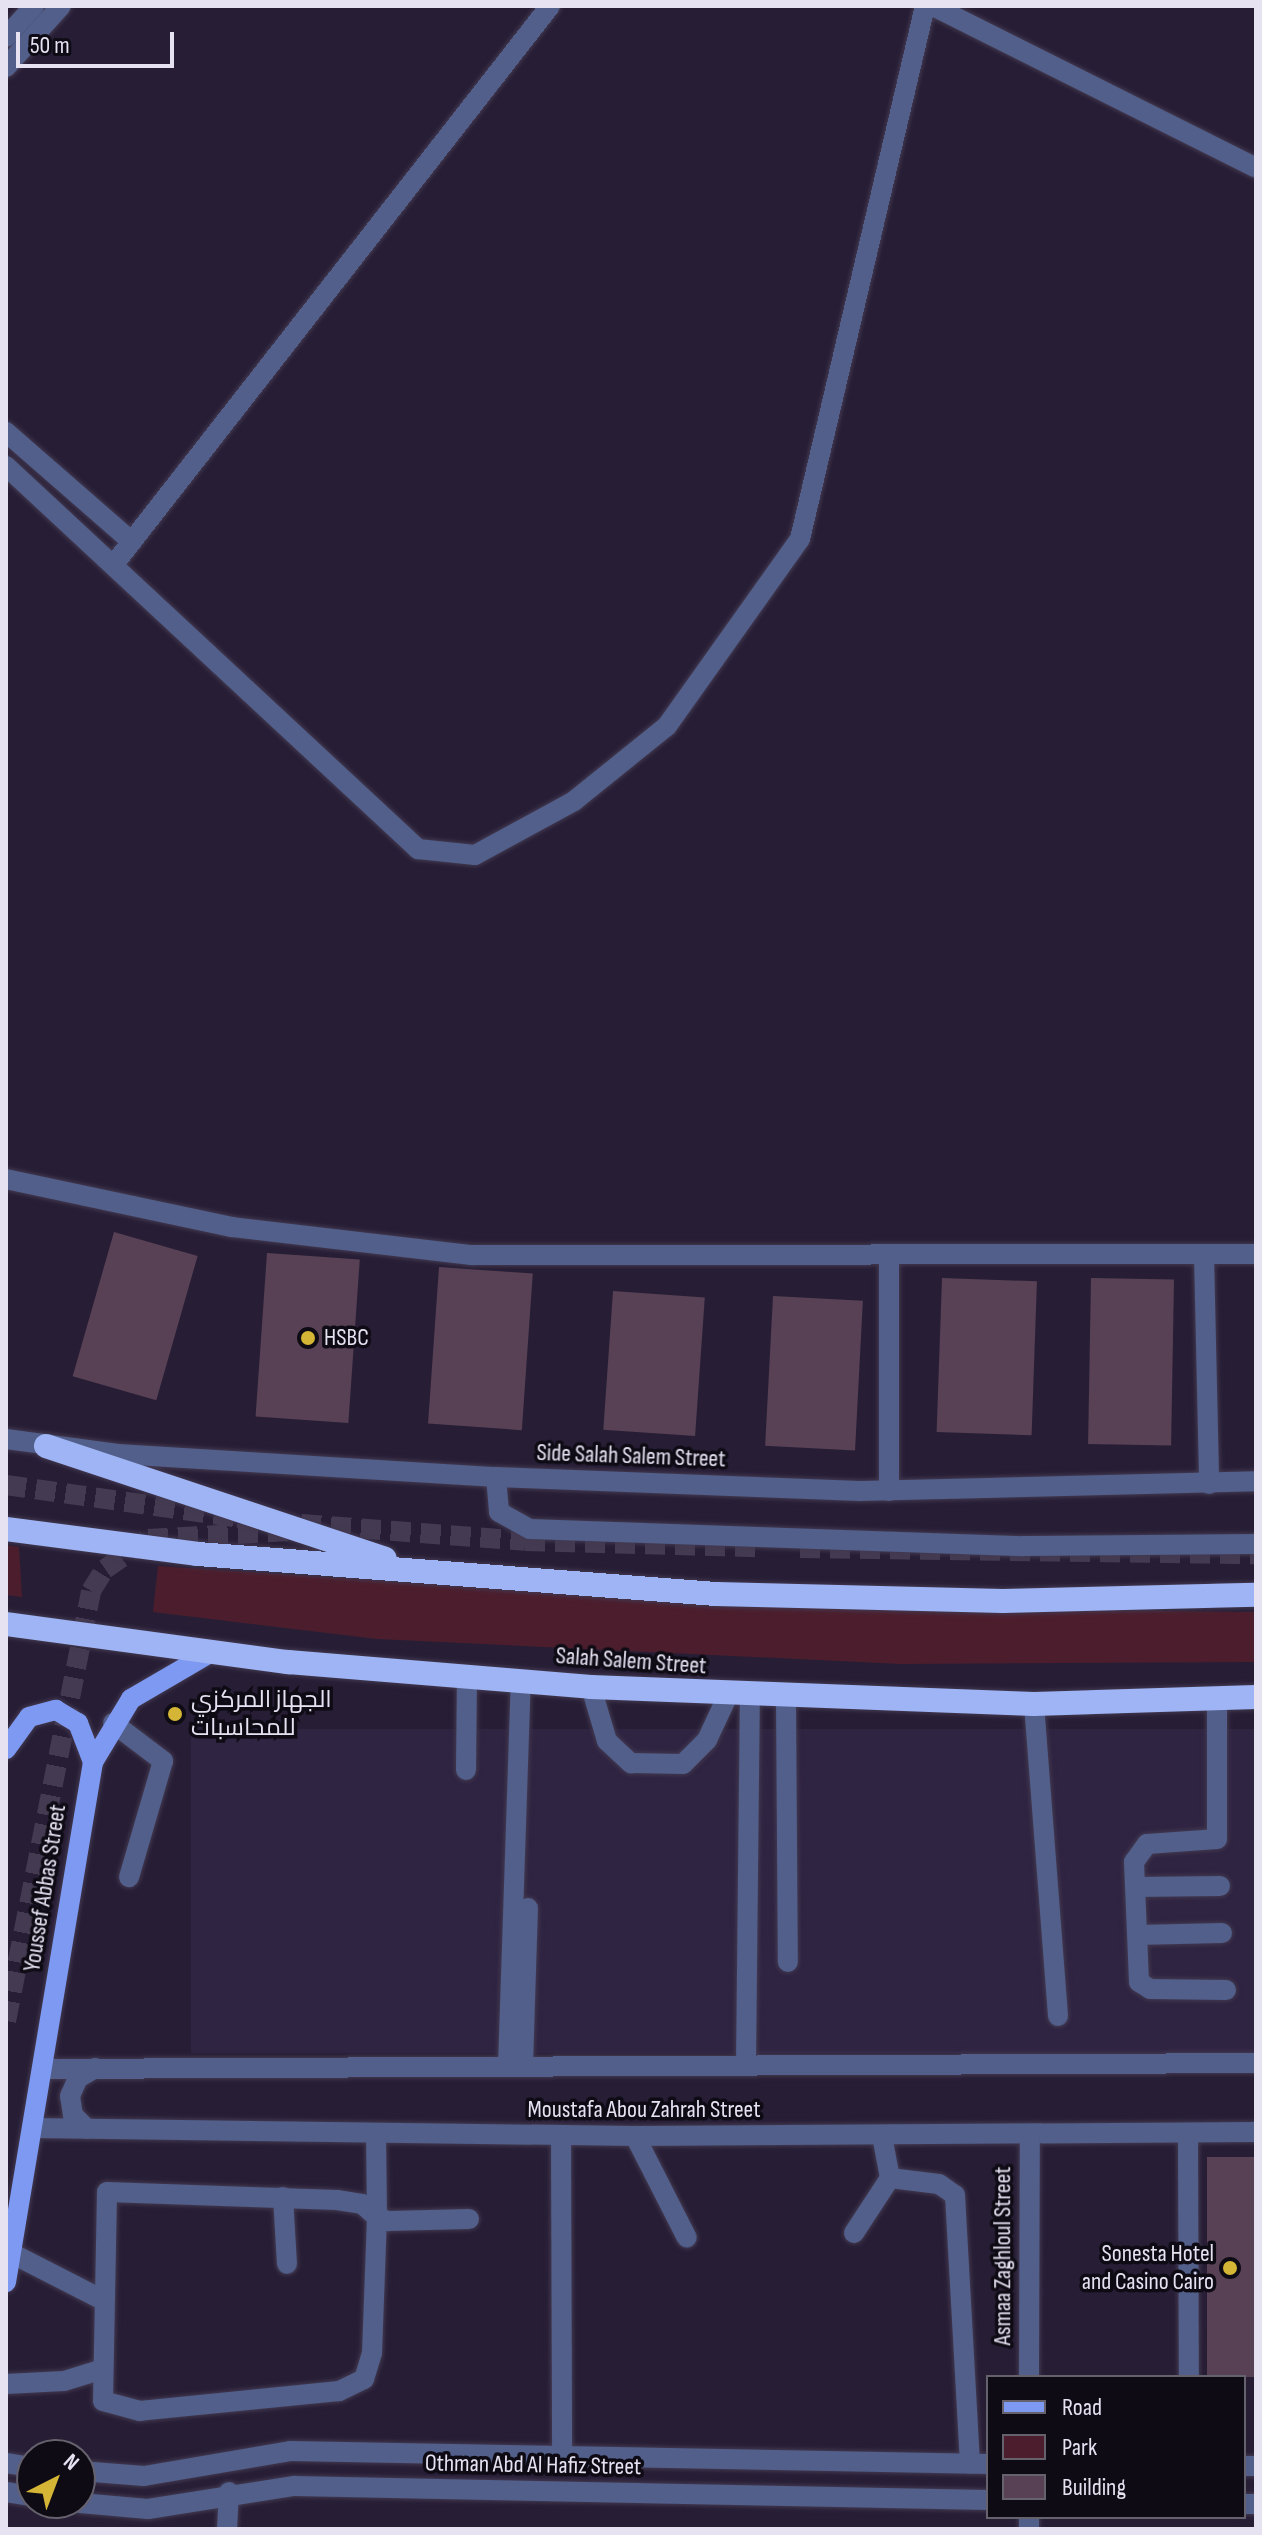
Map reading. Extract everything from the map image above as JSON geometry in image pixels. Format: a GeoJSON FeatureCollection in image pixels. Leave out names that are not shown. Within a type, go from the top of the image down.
{"type":"FeatureCollection","features":[{"type":"Feature","properties":{"kind":"highway"},"geometry":{"type":"LineString","coordinates":[[46,1446],[133,1481],[430,1573]]}},
{"type":"Feature","properties":{"kind":"highway"},"geometry":{"type":"LineString","coordinates":[[6,1529],[430,1573],[812,1598],[1256,1595]]}},
{"type":"Feature","properties":{"kind":"highway","name":"Salah Salem Street"},"geometry":{"type":"LineString","coordinates":[[6,1624],[210,1653],[521,1682],[786,1699],[1034,1704],[1256,1697]]}},
{"type":"Feature","properties":{"kind":"main road","name":"Youssef Abbas Street"},"geometry":{"type":"LineString","coordinates":[[6,2282],[93,1762],[113,1723],[154,1680],[210,1653]]}},
{"type":"Feature","properties":{"kind":"main road"},"geometry":{"type":"LineString","coordinates":[[6,1749],[29,1717],[56,1710],[78,1723],[93,1762]]}},
{"type":"Feature","properties":{"kind":"street"},"geometry":{"type":"LineString","coordinates":[[6,37],[34,6]]}},
{"type":"Feature","properties":{"kind":"street"},"geometry":{"type":"LineString","coordinates":[[6,67],[61,6]]}},
{"type":"Feature","properties":{"kind":"street"},"geometry":{"type":"LineString","coordinates":[[115,563],[550,6]]}},
{"type":"Feature","properties":{"kind":"street"},"geometry":{"type":"LineString","coordinates":[[6,466],[115,563],[418,849],[475,855],[574,801],[667,726],[800,539],[925,6]]}},
{"type":"Feature","properties":{"kind":"street"},"geometry":{"type":"LineString","coordinates":[[933,6],[1256,168]]}},
{"type":"Feature","properties":{"kind":"street"},"geometry":{"type":"LineString","coordinates":[[6,432],[132,542]]}},
{"type":"Feature","properties":{"kind":"street"},"geometry":{"type":"LineString","coordinates":[[6,1179],[173,1217],[412,1250],[593,1260],[1256,1254]]}},
{"type":"Feature","properties":{"kind":"street"},"geometry":{"type":"LineString","coordinates":[[1204,1255],[1209,1484]]}},
{"type":"Feature","properties":{"kind":"street"},"geometry":{"type":"LineString","coordinates":[[889,1257],[889,1491]]}},
{"type":"Feature","properties":{"kind":"street"},"geometry":{"type":"LineString","coordinates":[[6,1424],[13,1440]]}},
{"type":"Feature","properties":{"kind":"street","name":"Side Salah Salem Street"},"geometry":{"type":"LineString","coordinates":[[13,1440],[46,1446],[496,1477],[889,1491],[1256,1481]]}},
{"type":"Feature","properties":{"kind":"street"},"geometry":{"type":"LineString","coordinates":[[496,1477],[499,1512],[530,1529],[1023,1546],[1256,1544]]}},
{"type":"Feature","properties":{"kind":"street"},"geometry":{"type":"LineString","coordinates":[[466,1770],[467,1677]]}},
{"type":"Feature","properties":{"kind":"street"},"geometry":{"type":"LineString","coordinates":[[515,2066],[521,1682]]}},
{"type":"Feature","properties":{"kind":"street"},"geometry":{"type":"LineString","coordinates":[[591,1687],[607,1741],[631,1763],[683,1764],[707,1740],[739,1696]]}},
{"type":"Feature","properties":{"kind":"street"},"geometry":{"type":"LineString","coordinates":[[739,1696],[746,2065]]}},
{"type":"Feature","properties":{"kind":"street"},"geometry":{"type":"LineString","coordinates":[[786,1699],[788,1962]]}},
{"type":"Feature","properties":{"kind":"street"},"geometry":{"type":"LineString","coordinates":[[1217,1700],[1217,1839],[1147,1844],[1136,1854],[1135,1887],[1138,1978],[1146,1988],[1226,1990]]}},
{"type":"Feature","properties":{"kind":"street"},"geometry":{"type":"LineString","coordinates":[[1034,1704],[1058,2016]]}},
{"type":"Feature","properties":{"kind":"street"},"geometry":{"type":"LineString","coordinates":[[113,1723],[154,1747],[163,1761],[129,1877]]}},
{"type":"Feature","properties":{"kind":"street"},"geometry":{"type":"LineString","coordinates":[[1135,1887],[1220,1886]]}},
{"type":"Feature","properties":{"kind":"street"},"geometry":{"type":"LineString","coordinates":[[515,2066],[528,1908]]}},
{"type":"Feature","properties":{"kind":"street"},"geometry":{"type":"LineString","coordinates":[[1137,1935],[1222,1933]]}},
{"type":"Feature","properties":{"kind":"street","name":"Moustafa Abou Zahrah Street"},"geometry":{"type":"LineString","coordinates":[[42,2069],[1256,2063]]}},
{"type":"Feature","properties":{"kind":"street"},"geometry":{"type":"LineString","coordinates":[[87,2129],[73,2115],[70,2096],[78,2078],[95,2068]]}},
{"type":"Feature","properties":{"kind":"street","name":"Moustafa Abou Zahrah Street"},"geometry":{"type":"LineString","coordinates":[[32,2128],[561,2136],[1256,2132]]}},
{"type":"Feature","properties":{"kind":"street"},"geometry":{"type":"LineString","coordinates":[[376,2133],[377,2217],[372,2353],[354,2388],[140,2411],[103,2401],[101,2299],[107,2192],[283,2197],[362,2204],[377,2217],[469,2219]]}},
{"type":"Feature","properties":{"kind":"street"},"geometry":{"type":"LineString","coordinates":[[1188,2133],[1189,2375]]}},
{"type":"Feature","properties":{"kind":"street","name":"Asmaa Zaghloul Street"},"geometry":{"type":"LineString","coordinates":[[1029,2375],[1030,2134]]}},
{"type":"Feature","properties":{"kind":"street"},"geometry":{"type":"LineString","coordinates":[[561,2136],[562,2456]]}},
{"type":"Feature","properties":{"kind":"street"},"geometry":{"type":"LineString","coordinates":[[635,2136],[687,2238]]}},
{"type":"Feature","properties":{"kind":"street"},"geometry":{"type":"LineString","coordinates":[[854,2233],[890,2178],[882,2136]]}},
{"type":"Feature","properties":{"kind":"street"},"geometry":{"type":"LineString","coordinates":[[890,2178],[939,2184],[955,2195],[979,2464]]}},
{"type":"Feature","properties":{"kind":"street"},"geometry":{"type":"LineString","coordinates":[[283,2197],[287,2264]]}},
{"type":"Feature","properties":{"kind":"street"},"geometry":{"type":"LineString","coordinates":[[11,2253],[101,2299]]}},
{"type":"Feature","properties":{"kind":"street"},"geometry":{"type":"LineString","coordinates":[[6,2384],[64,2381],[100,2370]]}},
{"type":"Feature","properties":{"kind":"street","name":"Othman Abd Al Hafiz Street"},"geometry":{"type":"LineString","coordinates":[[96,2472],[144,2476],[290,2451],[979,2464]]}},
{"type":"Feature","properties":{"kind":"street","name":"Othman Abd Al Hafiz Street"},"geometry":{"type":"LineString","coordinates":[[96,2504],[148,2509],[229,2492],[294,2486],[986,2500]]}},
{"type":"Feature","properties":{"kind":"street"},"geometry":{"type":"LineString","coordinates":[[227,2529],[229,2492]]}},
{"type":"Feature","properties":{"kind":"shaded area"},"geometry":{"type":"Polygon","coordinates":[[[191,1729],[1256,1729],[1256,2053],[191,2053],[191,1729]]]}},
{"type":"Feature","properties":{"kind":"green space"},"geometry":{"type":"Polygon","coordinates":[[[6,1545],[19,1547],[22,1597],[6,1595],[6,1545]]]}},
{"type":"Feature","properties":{"kind":"green space"},"geometry":{"type":"Polygon","coordinates":[[[158,1566],[780,1607],[1256,1612],[1256,1662],[901,1664],[377,1639],[153,1612],[158,1566]]]}},
{"type":"Feature","properties":{"kind":"building"},"geometry":{"type":"Polygon","coordinates":[[[114,1232],[198,1256],[156,1400],[73,1376],[114,1232]]]}},
{"type":"Feature","properties":{"kind":"building","name":"HSBC"},"geometry":{"type":"Polygon","coordinates":[[[267,1253],[360,1259],[348,1423],[256,1417],[267,1253]]]}},
{"type":"Feature","properties":{"kind":"building"},"geometry":{"type":"Polygon","coordinates":[[[439,1267],[533,1274],[522,1430],[428,1424],[439,1267]]]}},
{"type":"Feature","properties":{"kind":"building"},"geometry":{"type":"Polygon","coordinates":[[[942,1278],[1037,1281],[1032,1435],[937,1432],[942,1278]]]}},
{"type":"Feature","properties":{"kind":"building"},"geometry":{"type":"Polygon","coordinates":[[[1091,1278],[1174,1279],[1171,1445],[1088,1444],[1091,1278]]]}},
{"type":"Feature","properties":{"kind":"building"},"geometry":{"type":"Polygon","coordinates":[[[613,1291],[705,1297],[695,1436],[603,1430],[613,1291]]]}},
{"type":"Feature","properties":{"kind":"building"},"geometry":{"type":"Polygon","coordinates":[[[773,1296],[863,1301],[855,1451],[765,1446],[773,1296]]]}},
{"type":"Feature","properties":{"kind":"building","name":"Sonesta Hotel and Casino Cairo"},"geometry":{"type":"Polygon","coordinates":[[[1207,2157],[1256,2157],[1256,2377],[1207,2375],[1207,2157]]]}},
{"type":"Feature","properties":{"kind":"tunnel"},"geometry":{"type":"LineString","coordinates":[[6,1485],[241,1518]]}},
{"type":"Feature","properties":{"kind":"tunnel"},"geometry":{"type":"LineString","coordinates":[[301,1524],[525,1541],[760,1547]]}},
{"type":"Feature","properties":{"kind":"tunnel"},"geometry":{"type":"LineString","coordinates":[[6,2021],[91,1591],[105,1569],[148,1539],[290,1531]]}},
{"type":"Feature","properties":{"kind":"tunnel"},"geometry":{"type":"LineString","coordinates":[[800,1548],[1256,1554]]}},
{"type":"Feature","properties":{"kind":"place","name":"HSBC"},"geometry":{"type":"Point","coordinates":[308,1338]}},
{"type":"Feature","properties":{"kind":"place","name":"الجهاز المركزي للمحاسبات"},"geometry":{"type":"Point","coordinates":[175,1714]}},
{"type":"Feature","properties":{"kind":"place","name":"Sonesta Hotel and Casino Cairo"},"geometry":{"type":"Point","coordinates":[1230,2268]}}]}
